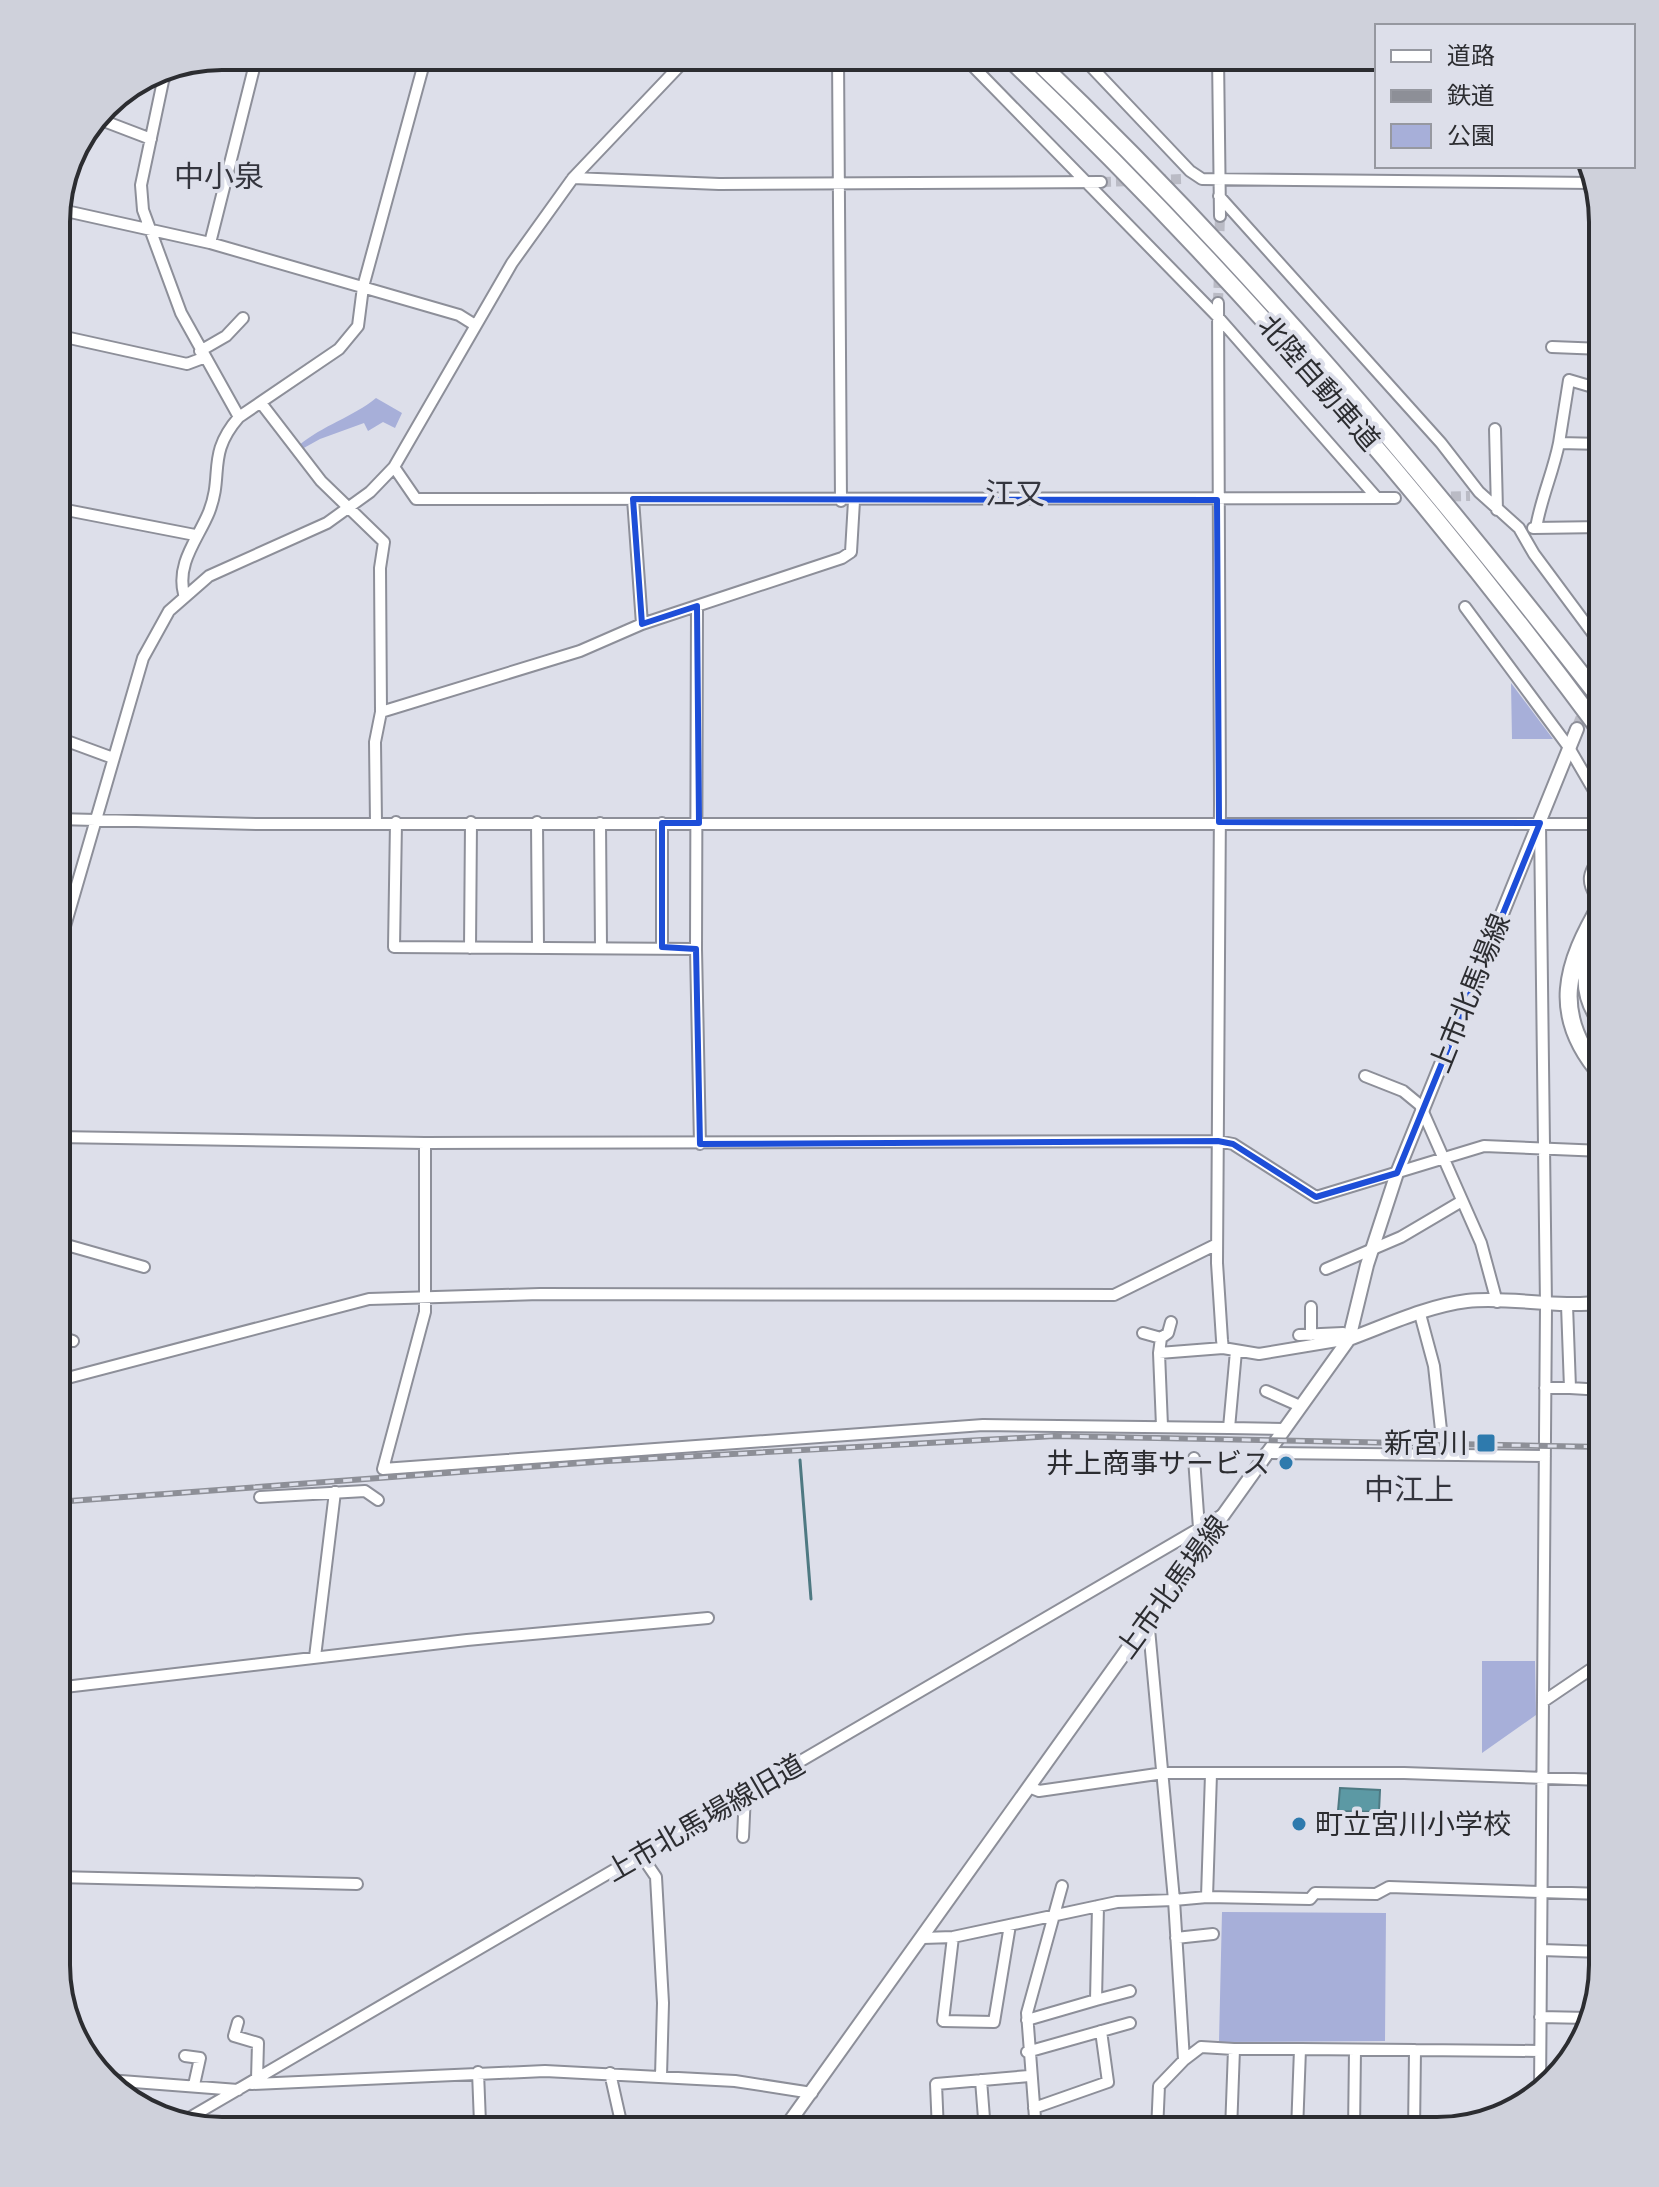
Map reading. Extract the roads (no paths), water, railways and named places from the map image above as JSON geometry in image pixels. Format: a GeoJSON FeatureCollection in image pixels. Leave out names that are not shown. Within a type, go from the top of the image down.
{"type":"FeatureCollection","features":[{"type":"Feature","properties":{"kind":"highway","name":"北陸自動車道"},"geometry":{"type":"LineString","coordinates":[[1021,70],[1243,296],[1360,429],[1488,584],[1589,716]]}},
{"type":"Feature","properties":{"kind":"highway","name":"北陸自動車道"},"geometry":{"type":"LineString","coordinates":[[1046,70],[1169,192],[1319,354],[1456,516],[1589,683]]}},
{"type":"Feature","properties":{"kind":"highway"},"geometry":{"type":"LineString","coordinates":[[1488,584],[1589,728]]}},
{"type":"Feature","properties":{"kind":"highway"},"geometry":{"type":"LineString","coordinates":[[1589,922],[1569,973],[1568,998],[1579,1041],[1589,1056]]}},
{"type":"Feature","properties":{"kind":"highway"},"geometry":{"type":"LineString","coordinates":[[1589,963],[1589,998]]}},
{"type":"Feature","properties":{"kind":"main road","name":"上市北馬場線"},"geometry":{"type":"LineString","coordinates":[[794,2117],[1349,1339],[1371,1250],[1397,1173],[1577,729]]}},
{"type":"Feature","properties":{"kind":"main road"},"geometry":{"type":"LineString","coordinates":[[1349,1339],[1468,1301],[1546,1306],[1589,1303]]}},
{"type":"Feature","properties":{"kind":"street"},"geometry":{"type":"LineString","coordinates":[[210,243],[253,70]]}},
{"type":"Feature","properties":{"kind":"street"},"geometry":{"type":"LineString","coordinates":[[184,594],[181,580],[195,535],[210,510],[218,446],[239,417],[339,349],[358,326],[363,287],[422,70]]}},
{"type":"Feature","properties":{"kind":"street"},"geometry":{"type":"LineString","coordinates":[[70,907],[143,658],[169,611],[184,594],[209,576],[327,523],[350,507],[394,467],[512,263],[573,178],[674,70]]}},
{"type":"Feature","properties":{"kind":"street"},"geometry":{"type":"LineString","coordinates":[[838,70],[841,501]]}},
{"type":"Feature","properties":{"kind":"street"},"geometry":{"type":"LineString","coordinates":[[978,70],[1095,183],[1377,498]]}},
{"type":"Feature","properties":{"kind":"street"},"geometry":{"type":"LineString","coordinates":[[1093,70],[1186,175],[1202,179],[1584,183]]}},
{"type":"Feature","properties":{"kind":"street"},"geometry":{"type":"LineString","coordinates":[[1218,70],[1220,216]]}},
{"type":"Feature","properties":{"kind":"street"},"geometry":{"type":"LineString","coordinates":[[163,83],[141,185],[143,210],[181,313],[239,417]]}},
{"type":"Feature","properties":{"kind":"street"},"geometry":{"type":"LineString","coordinates":[[108,122],[151,139]]}},
{"type":"Feature","properties":{"kind":"street"},"geometry":{"type":"LineString","coordinates":[[573,178],[611,182],[1095,183]]}},
{"type":"Feature","properties":{"kind":"street"},"geometry":{"type":"LineString","coordinates":[[1219,196],[1441,443],[1474,494],[1519,528],[1589,627]]}},
{"type":"Feature","properties":{"kind":"street"},"geometry":{"type":"LineString","coordinates":[[70,212],[210,243],[459,315],[475,325]]}},
{"type":"Feature","properties":{"kind":"street"},"geometry":{"type":"LineString","coordinates":[[1218,303],[1217,1244],[1223,1348]]}},
{"type":"Feature","properties":{"kind":"street"},"geometry":{"type":"LineString","coordinates":[[70,338],[187,364],[226,336],[243,318]]}},
{"type":"Feature","properties":{"kind":"street"},"geometry":{"type":"LineString","coordinates":[[1552,347],[1589,348]]}},
{"type":"Feature","properties":{"kind":"street"},"geometry":{"type":"LineString","coordinates":[[1536,528],[1542,494],[1551,480],[1569,380],[1589,386]]}},
{"type":"Feature","properties":{"kind":"street"},"geometry":{"type":"LineString","coordinates":[[261,403],[321,481],[384,542],[380,568],[381,712],[375,742],[376,823]]}},
{"type":"Feature","properties":{"kind":"street"},"geometry":{"type":"LineString","coordinates":[[1495,429],[1497,510]]}},
{"type":"Feature","properties":{"kind":"street"},"geometry":{"type":"LineString","coordinates":[[1559,443],[1589,444]]}},
{"type":"Feature","properties":{"kind":"street"},"geometry":{"type":"LineString","coordinates":[[394,467],[416,499],[854,501],[1395,498]]}},
{"type":"Feature","properties":{"kind":"street"},"geometry":{"type":"LineString","coordinates":[[633,499],[642,624]]}},
{"type":"Feature","properties":{"kind":"street"},"geometry":{"type":"LineString","coordinates":[[381,712],[580,651],[642,624],[851,552],[854,501]]}},
{"type":"Feature","properties":{"kind":"street"},"geometry":{"type":"LineString","coordinates":[[70,511],[195,535]]}},
{"type":"Feature","properties":{"kind":"street"},"geometry":{"type":"LineString","coordinates":[[1519,528],[1589,527]]}},
{"type":"Feature","properties":{"kind":"street"},"geometry":{"type":"LineString","coordinates":[[697,606],[699,823],[696,949],[700,1144]]}},
{"type":"Feature","properties":{"kind":"street"},"geometry":{"type":"LineString","coordinates":[[1465,607],[1568,746],[1589,782]]}},
{"type":"Feature","properties":{"kind":"street"},"geometry":{"type":"LineString","coordinates":[[70,742],[113,758]]}},
{"type":"Feature","properties":{"kind":"street"},"geometry":{"type":"LineString","coordinates":[[70,820],[1589,824]]}},
{"type":"Feature","properties":{"kind":"street"},"geometry":{"type":"LineString","coordinates":[[396,822],[394,947],[696,949]]}},
{"type":"Feature","properties":{"kind":"street"},"geometry":{"type":"LineString","coordinates":[[470,948],[471,822]]}},
{"type":"Feature","properties":{"kind":"street"},"geometry":{"type":"LineString","coordinates":[[537,822],[538,948]]}},
{"type":"Feature","properties":{"kind":"street"},"geometry":{"type":"LineString","coordinates":[[600,823],[601,947]]}},
{"type":"Feature","properties":{"kind":"street"},"geometry":{"type":"LineString","coordinates":[[662,823],[662,947]]}},
{"type":"Feature","properties":{"kind":"street"},"geometry":{"type":"LineString","coordinates":[[1540,823],[1546,1306],[1540,2076]]}},
{"type":"Feature","properties":{"kind":"street"},"geometry":{"type":"LineString","coordinates":[[1365,1076],[1403,1091],[1420,1105],[1481,1243],[1497,1302]]}},
{"type":"Feature","properties":{"kind":"street"},"geometry":{"type":"LineString","coordinates":[[70,1137],[700,1144],[1218,1141],[1233,1144],[1316,1197],[1484,1146],[1589,1150]]}},
{"type":"Feature","properties":{"kind":"street"},"geometry":{"type":"LineString","coordinates":[[425,1143],[425,1312],[383,1469],[983,1425],[1284,1429]]}},
{"type":"Feature","properties":{"kind":"street"},"geometry":{"type":"LineString","coordinates":[[1326,1269],[1371,1250],[1462,1201]]}},
{"type":"Feature","properties":{"kind":"street"},"geometry":{"type":"LineString","coordinates":[[70,1377],[369,1299],[425,1296],[1114,1295],[1217,1244]]}},
{"type":"Feature","properties":{"kind":"street"},"geometry":{"type":"LineString","coordinates":[[70,1246],[144,1267]]}},
{"type":"Feature","properties":{"kind":"street"},"geometry":{"type":"LineString","coordinates":[[1567,1305],[1570,1388]]}},
{"type":"Feature","properties":{"kind":"street"},"geometry":{"type":"LineString","coordinates":[[1311,1307],[1311,1335]]}},
{"type":"Feature","properties":{"kind":"street"},"geometry":{"type":"LineString","coordinates":[[1420,1314],[1434,1366],[1441,1430]]}},
{"type":"Feature","properties":{"kind":"street"},"geometry":{"type":"LineString","coordinates":[[1162,1426],[1159,1353],[1161,1338],[1168,1333],[1171,1322]]}},
{"type":"Feature","properties":{"kind":"street"},"geometry":{"type":"LineString","coordinates":[[1143,1333],[1161,1338]]}},
{"type":"Feature","properties":{"kind":"street"},"geometry":{"type":"LineString","coordinates":[[1299,1335],[1343,1333],[1349,1339]]}},
{"type":"Feature","properties":{"kind":"street"},"geometry":{"type":"LineString","coordinates":[[1159,1353],[1223,1348],[1259,1354],[1349,1339]]}},
{"type":"Feature","properties":{"kind":"street"},"geometry":{"type":"LineString","coordinates":[[1229,1428],[1236,1351]]}},
{"type":"Feature","properties":{"kind":"street"},"geometry":{"type":"LineString","coordinates":[[1545,1388],[1589,1389]]}},
{"type":"Feature","properties":{"kind":"street"},"geometry":{"type":"LineString","coordinates":[[1266,1391],[1300,1406]]}},
{"type":"Feature","properties":{"kind":"street"},"geometry":{"type":"LineString","coordinates":[[1266,1453],[1545,1456]]}},
{"type":"Feature","properties":{"kind":"street"},"geometry":{"type":"LineString","coordinates":[[1194,1458],[1199,1528]]}},
{"type":"Feature","properties":{"kind":"street"},"geometry":{"type":"LineString","coordinates":[[260,1497],[365,1491],[378,1500]]}},
{"type":"Feature","properties":{"kind":"street"},"geometry":{"type":"LineString","coordinates":[[315,1657],[335,1492]]}},
{"type":"Feature","properties":{"kind":"street","name":"上市北馬場線旧道"},"geometry":{"type":"LineString","coordinates":[[195,2115],[1225,1513]]}},
{"type":"Feature","properties":{"kind":"street"},"geometry":{"type":"LineString","coordinates":[[70,1686],[315,1657],[708,1618]]}},
{"type":"Feature","properties":{"kind":"street"},"geometry":{"type":"LineString","coordinates":[[1148,1618],[1164,1773],[1184,2060]]}},
{"type":"Feature","properties":{"kind":"street"},"geometry":{"type":"LineString","coordinates":[[1544,1701],[1589,1670]]}},
{"type":"Feature","properties":{"kind":"street"},"geometry":{"type":"LineString","coordinates":[[1029,1787],[1039,1791],[1164,1773],[1404,1773],[1589,1780]]}},
{"type":"Feature","properties":{"kind":"street"},"geometry":{"type":"LineString","coordinates":[[1207,1897],[1211,1774]]}},
{"type":"Feature","properties":{"kind":"street"},"geometry":{"type":"LineString","coordinates":[[743,1837],[745,1794]]}},
{"type":"Feature","properties":{"kind":"street"},"geometry":{"type":"LineString","coordinates":[[641,1855],[656,1877],[663,2003],[661,2076]]}},
{"type":"Feature","properties":{"kind":"street"},"geometry":{"type":"LineString","coordinates":[[70,1877],[357,1884]]}},
{"type":"Feature","properties":{"kind":"street"},"geometry":{"type":"LineString","coordinates":[[1034,2117],[1027,2020],[1062,1886]]}},
{"type":"Feature","properties":{"kind":"street"},"geometry":{"type":"LineString","coordinates":[[923,1938],[953,1937],[1098,1906],[1207,1897],[1310,1899],[1315,1893],[1376,1894],[1389,1887],[1589,1894]]}},
{"type":"Feature","properties":{"kind":"street"},"geometry":{"type":"LineString","coordinates":[[1096,2000],[1098,1906]]}},
{"type":"Feature","properties":{"kind":"street"},"geometry":{"type":"LineString","coordinates":[[953,1937],[943,2021],[994,2022],[1010,1925]]}},
{"type":"Feature","properties":{"kind":"street"},"geometry":{"type":"LineString","coordinates":[[1176,1938],[1213,1934]]}},
{"type":"Feature","properties":{"kind":"street"},"geometry":{"type":"LineString","coordinates":[[1541,1950],[1589,1952]]}},
{"type":"Feature","properties":{"kind":"street"},"geometry":{"type":"LineString","coordinates":[[1027,2020],[1130,1991]]}},
{"type":"Feature","properties":{"kind":"street"},"geometry":{"type":"LineString","coordinates":[[1540,2017],[1579,2018]]}},
{"type":"Feature","properties":{"kind":"street"},"geometry":{"type":"LineString","coordinates":[[238,2022],[232,2032],[234,2036],[258,2043],[253,2082],[478,2072],[610,2073],[735,2081],[812,2093]]}},
{"type":"Feature","properties":{"kind":"street"},"geometry":{"type":"LineString","coordinates":[[1027,2052],[1130,2023]]}},
{"type":"Feature","properties":{"kind":"street"},"geometry":{"type":"LineString","coordinates":[[1034,2108],[1108,2082],[1101,2031]]}},
{"type":"Feature","properties":{"kind":"street"},"geometry":{"type":"LineString","coordinates":[[1158,2117],[1159,2086],[1201,2047],[1540,2051]]}},
{"type":"Feature","properties":{"kind":"street"},"geometry":{"type":"LineString","coordinates":[[1232,2117],[1234,2049]]}},
{"type":"Feature","properties":{"kind":"street"},"geometry":{"type":"LineString","coordinates":[[1298,2117],[1300,2049]]}},
{"type":"Feature","properties":{"kind":"street"},"geometry":{"type":"LineString","coordinates":[[1354,2117],[1355,2050]]}},
{"type":"Feature","properties":{"kind":"street"},"geometry":{"type":"LineString","coordinates":[[1414,2117],[1415,2050]]}},
{"type":"Feature","properties":{"kind":"street"},"geometry":{"type":"LineString","coordinates":[[185,2056],[200,2058],[194,2085]]}},
{"type":"Feature","properties":{"kind":"street"},"geometry":{"type":"LineString","coordinates":[[478,2072],[480,2117]]}},
{"type":"Feature","properties":{"kind":"street"},"geometry":{"type":"LineString","coordinates":[[610,2073],[620,2117]]}},
{"type":"Feature","properties":{"kind":"street"},"geometry":{"type":"LineString","coordinates":[[937,2117],[936,2084],[1029,2076]]}},
{"type":"Feature","properties":{"kind":"street"},"geometry":{"type":"LineString","coordinates":[[981,2080],[984,2117]]}},
{"type":"Feature","properties":{"kind":"street"},"geometry":{"type":"LineString","coordinates":[[125,2081],[238,2090]]}},
{"type":"Feature","properties":{"kind":"waterway"},"geometry":{"type":"LineString","coordinates":[[800,1460],[811,1599]]}},
{"type":"Feature","properties":{"kind":"tunnel"},"geometry":{"type":"LineString","coordinates":[[1156,180],[1182,179]]}},
{"type":"Feature","properties":{"kind":"tunnel"},"geometry":{"type":"LineString","coordinates":[[1101,182],[1132,181]]}},
{"type":"Feature","properties":{"kind":"tunnel"},"geometry":{"type":"LineString","coordinates":[[1219,246],[1220,216]]}},
{"type":"Feature","properties":{"kind":"tunnel"},"geometry":{"type":"LineString","coordinates":[[1218,303],[1219,270]]}},
{"type":"Feature","properties":{"kind":"tunnel"},"geometry":{"type":"LineString","coordinates":[[1436,497],[1470,496]]}},
{"type":"Feature","properties":{"kind":"tunnel"},"geometry":{"type":"LineString","coordinates":[[1577,729],[1589,700]]}},
{"type":"Feature","properties":{"kind":"railway"},"geometry":{"type":"LineString","coordinates":[[70,1501],[608,1461],[1054,1436],[1589,1447]]}},
{"type":"Feature","properties":{"kind":"place","name":"新宮川"},"geometry":{"type":"Point","coordinates":[1486,1443]}},
{"type":"Feature","properties":{"kind":"place","name":"井上商事サービス"},"geometry":{"type":"Point","coordinates":[1286,1463]}},
{"type":"Feature","properties":{"kind":"place","name":"町立宮川小学校"},"geometry":{"type":"Point","coordinates":[1299,1824]}},
{"type":"Feature","properties":{"kind":"district","name":"中小泉"},"geometry":{"type":"Point","coordinates":[219,176]}},
{"type":"Feature","properties":{"kind":"district","name":"江又"},"geometry":{"type":"Point","coordinates":[1015,493]}},
{"type":"Feature","properties":{"kind":"district","name":"中江上"},"geometry":{"type":"Point","coordinates":[1409,1489]}}]}
